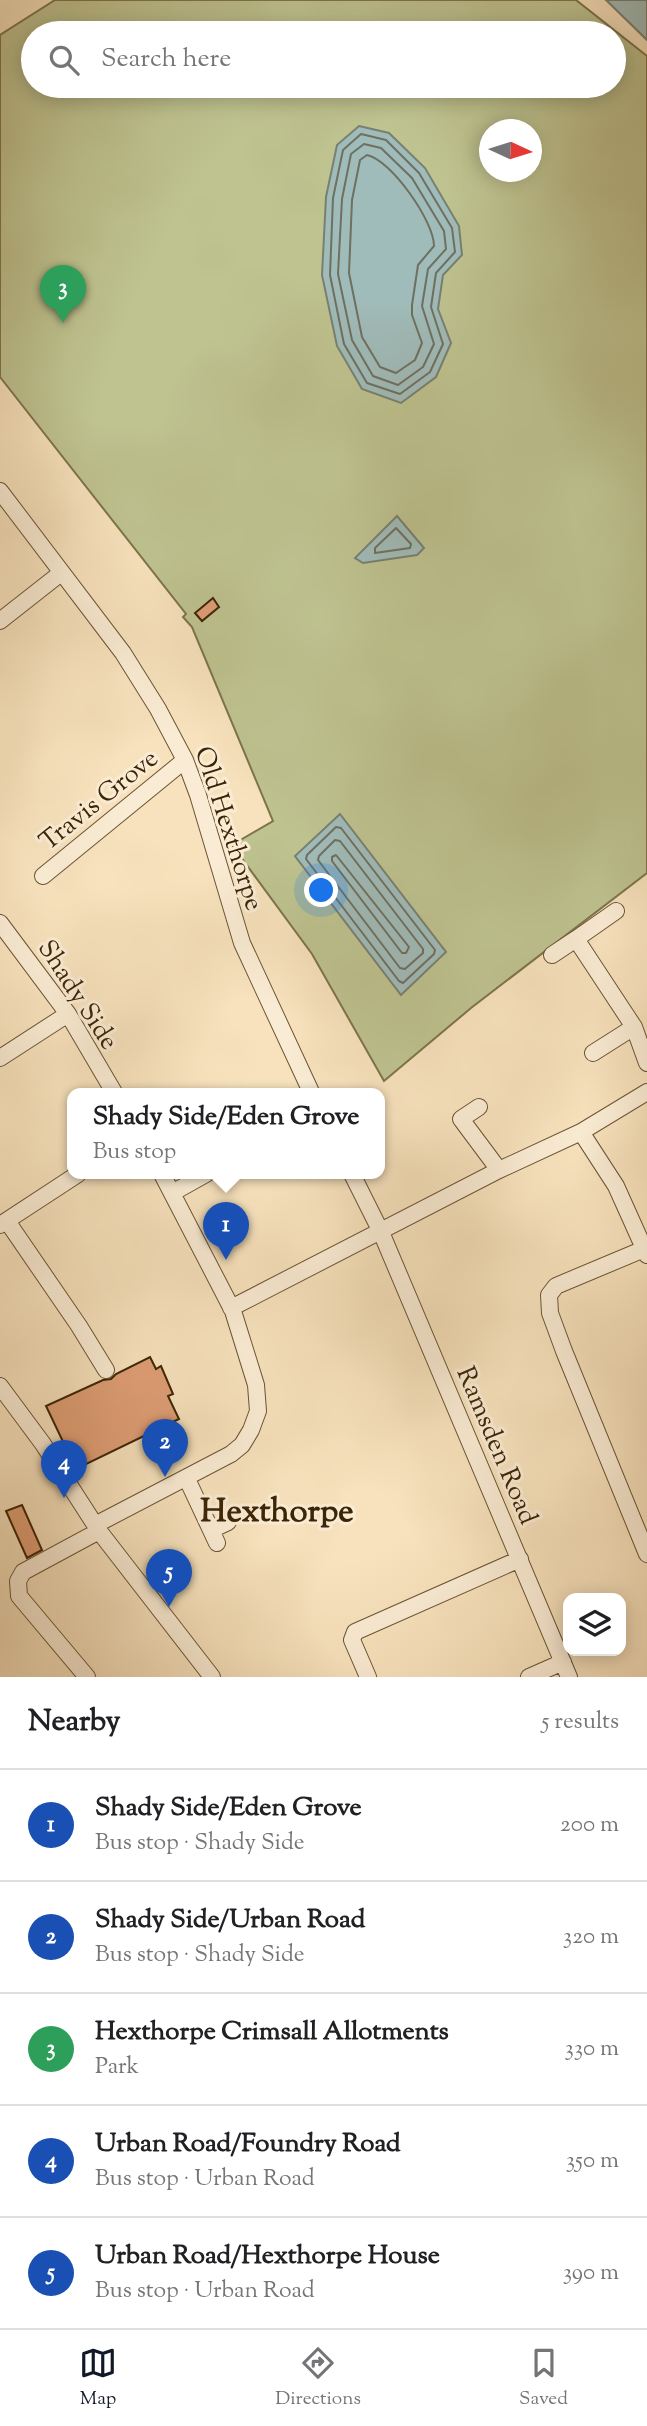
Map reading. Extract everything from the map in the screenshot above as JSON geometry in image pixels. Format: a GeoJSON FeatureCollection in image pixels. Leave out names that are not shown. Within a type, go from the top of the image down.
{"type":"FeatureCollection","features":[{"type":"Feature","properties":{"kind":"street","name":"Old Hexthorpe"},"geometry":{"type":"LineString","coordinates":[[0,491],[138,675],[185,760],[242,943],[309,1088]]}},
{"type":"Feature","properties":{"kind":"street"},"geometry":{"type":"LineString","coordinates":[[0,621],[61,573]]}},
{"type":"Feature","properties":{"kind":"street","name":"Travis Grove"},"geometry":{"type":"LineString","coordinates":[[43,876],[185,760]]}},
{"type":"Feature","properties":{"kind":"street"},"geometry":{"type":"LineString","coordinates":[[552,955],[616,911]]}},
{"type":"Feature","properties":{"kind":"street","name":"Shady Side"},"geometry":{"type":"LineString","coordinates":[[0,923],[68,1014],[111,1088]]}},
{"type":"Feature","properties":{"kind":"street"},"geometry":{"type":"LineString","coordinates":[[576,939],[634,1027],[647,1063]]}},
{"type":"Feature","properties":{"kind":"street"},"geometry":{"type":"LineString","coordinates":[[0,1058],[68,1014]]}},
{"type":"Feature","properties":{"kind":"street"},"geometry":{"type":"LineString","coordinates":[[593,1053],[634,1027]]}},
{"type":"Feature","properties":{"kind":"street"},"geometry":{"type":"LineString","coordinates":[[231,1308],[499,1170],[581,1132],[647,1093]]}},
{"type":"Feature","properties":{"kind":"street"},"geometry":{"type":"LineString","coordinates":[[479,1107],[461,1119],[499,1170]]}},
{"type":"Feature","properties":{"kind":"street"},"geometry":{"type":"LineString","coordinates":[[581,1132],[641,1227],[646,1252],[556,1286],[549,1295],[551,1313],[647,1554]]}},
{"type":"Feature","properties":{"kind":"street"},"geometry":{"type":"LineString","coordinates":[[70,1179],[3,1223],[79,1326],[106,1370]]}},
{"type":"Feature","properties":{"kind":"street"},"geometry":{"type":"LineString","coordinates":[[87,1677],[19,1596],[18,1581],[23,1572],[231,1454],[242,1446],[258,1411],[256,1385],[231,1308],[165,1179]]}},
{"type":"Feature","properties":{"kind":"street"},"geometry":{"type":"LineString","coordinates":[[172,1193],[197,1179]]}},
{"type":"Feature","properties":{"kind":"street"},"geometry":{"type":"LineString","coordinates":[[354,1179],[381,1232]]}},
{"type":"Feature","properties":{"kind":"street","name":"Ramsden Road"},"geometry":{"type":"LineString","coordinates":[[381,1232],[566,1670]]}},
{"type":"Feature","properties":{"kind":"street"},"geometry":{"type":"LineString","coordinates":[[0,1386],[43,1444],[97,1528],[210,1676]]}},
{"type":"Feature","properties":{"kind":"street"},"geometry":{"type":"LineString","coordinates":[[187,1479],[214,1536],[228,1522]]}},
{"type":"Feature","properties":{"kind":"street"},"geometry":{"type":"LineString","coordinates":[[368,1677],[352,1636],[520,1559]]}},
{"type":"Feature","properties":{"kind":"street"},"geometry":{"type":"LineString","coordinates":[[529,1677],[566,1670]]}},
{"type":"Feature","properties":{"kind":"green space"},"geometry":{"type":"Polygon","coordinates":[[[55,0],[576,0],[603,21],[22,21],[55,0]]]}},
{"type":"Feature","properties":{"kind":"green space"},"geometry":{"type":"Polygon","coordinates":[[[21,22],[21,98],[626,98],[626,39],[647,56],[647,873],[471,1008],[384,1081],[312,954],[232,845],[273,821],[192,627],[183,617],[186,614],[0,377],[0,35],[21,22]]]}},
{"type":"Feature","properties":{"kind":"water"},"geometry":{"type":"Polygon","coordinates":[[[606,0],[647,0],[647,40],[606,0]]]}},
{"type":"Feature","properties":{"kind":"water"},"geometry":{"type":"Polygon","coordinates":[[[359,126],[389,133],[425,168],[459,226],[462,255],[443,275],[438,309],[451,343],[436,377],[401,403],[362,389],[337,346],[322,275],[326,197],[337,145],[359,126]]]}},
{"type":"Feature","properties":{"kind":"water"},"geometry":{"type":"Polygon","coordinates":[[[397,516],[424,548],[417,555],[363,563],[355,558],[397,516]]]}},
{"type":"Feature","properties":{"kind":"water"},"geometry":{"type":"Polygon","coordinates":[[[340,814],[446,952],[401,995],[295,856],[340,814]]]}},
{"type":"Feature","properties":{"kind":"building"},"geometry":{"type":"Polygon","coordinates":[[[213,598],[219,607],[202,621],[195,613],[213,598]]]}},
{"type":"Feature","properties":{"kind":"building"},"geometry":{"type":"Polygon","coordinates":[[[150,1357],[156,1369],[161,1366],[173,1394],[168,1396],[179,1419],[76,1469],[46,1406],[103,1380],[111,1379],[150,1357]]]}},
{"type":"Feature","properties":{"kind":"building"},"geometry":{"type":"Polygon","coordinates":[[[22,1505],[42,1550],[27,1558],[6,1511],[22,1505]]]}},
{"type":"Feature","properties":{"kind":"place","name":"Hexthorpe Crimsall Allotments"},"geometry":{"type":"Point","coordinates":[63,323]}},
{"type":"Feature","properties":{"kind":"place","name":"Shady Side/Eden Grove"},"geometry":{"type":"Point","coordinates":[226,1260]}},
{"type":"Feature","properties":{"kind":"place","name":"Shady Side/Urban Road"},"geometry":{"type":"Point","coordinates":[165,1477]}},
{"type":"Feature","properties":{"kind":"place","name":"Urban Road/Foundry Road"},"geometry":{"type":"Point","coordinates":[64,1498]}},
{"type":"Feature","properties":{"kind":"place","name":"Urban Road/Hexthorpe House"},"geometry":{"type":"Point","coordinates":[169,1607]}},
{"type":"Feature","properties":{"kind":"district","name":"Hexthorpe"},"geometry":{"type":"Point","coordinates":[277,1509]}}]}
